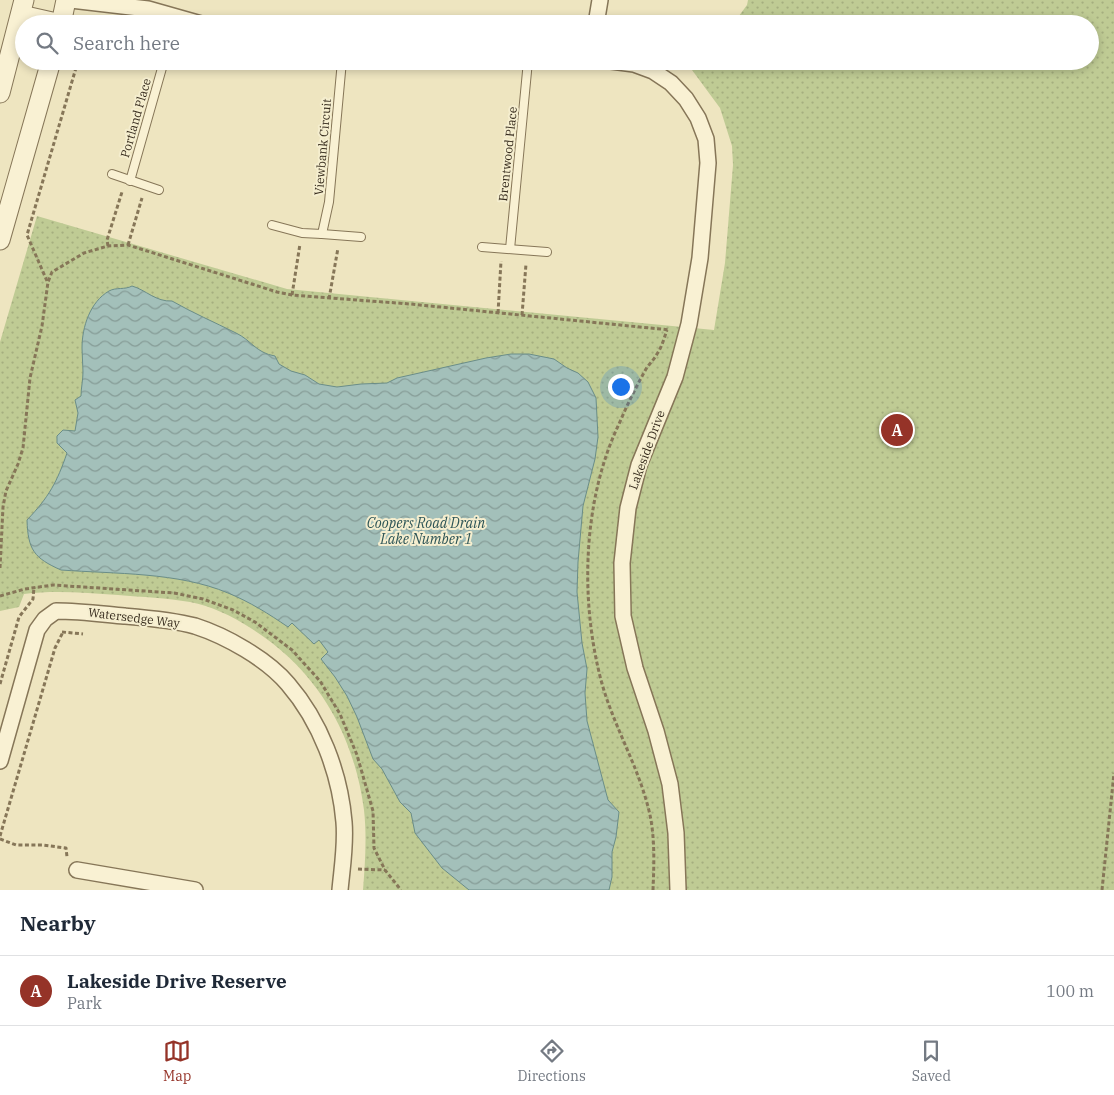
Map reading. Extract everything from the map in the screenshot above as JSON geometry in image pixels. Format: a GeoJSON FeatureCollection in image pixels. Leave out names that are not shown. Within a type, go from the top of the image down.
{"type":"FeatureCollection","features":[{"type":"Feature","properties":{"kind":"street"},"geometry":{"type":"LineString","coordinates":[[63,15],[66,0]]}},
{"type":"Feature","properties":{"kind":"street"},"geometry":{"type":"LineString","coordinates":[[72,0],[148,9],[163,15]]}},
{"type":"Feature","properties":{"kind":"street"},"geometry":{"type":"LineString","coordinates":[[598,15],[600,0]]}},
{"type":"Feature","properties":{"kind":"street"},"geometry":{"type":"LineString","coordinates":[[23,7],[41,15]]}},
{"type":"Feature","properties":{"kind":"street"},"geometry":{"type":"LineString","coordinates":[[0,93],[15,37]]}},
{"type":"Feature","properties":{"kind":"street"},"geometry":{"type":"LineString","coordinates":[[0,240],[48,70]]}},
{"type":"Feature","properties":{"kind":"street","name":"Lakeside Drive"},"geometry":{"type":"LineString","coordinates":[[653,70],[671,83],[698,118],[706,139],[708,163],[700,258],[689,324],[675,377],[639,466],[628,508],[622,563],[623,616],[635,668],[656,731],[670,784],[676,833],[678,890]]}},
{"type":"Feature","properties":{"kind":"street","name":"Watersedge Way"},"geometry":{"type":"LineString","coordinates":[[0,761],[37,630],[44,619],[56,610],[159,619],[196,626],[229,641],[262,660],[287,683],[306,709],[321,735],[340,796],[344,822],[340,890]]}},
{"type":"Feature","properties":{"kind":"street"},"geometry":{"type":"LineString","coordinates":[[77,870],[124,884],[195,890]]}},
{"type":"Feature","properties":{"kind":"lane","name":"Portland Place"},"geometry":{"type":"LineString","coordinates":[[128,180],[161,70]]}},
{"type":"Feature","properties":{"kind":"lane","name":"Viewbank Circuit"},"geometry":{"type":"LineString","coordinates":[[322,234],[329,202],[341,70]]}},
{"type":"Feature","properties":{"kind":"lane","name":"Brentwood Place"},"geometry":{"type":"LineString","coordinates":[[506,249],[527,70]]}},
{"type":"Feature","properties":{"kind":"lane"},"geometry":{"type":"LineString","coordinates":[[112,174],[159,190]]}},
{"type":"Feature","properties":{"kind":"lane"},"geometry":{"type":"LineString","coordinates":[[272,225],[302,233],[361,237]]}},
{"type":"Feature","properties":{"kind":"lane"},"geometry":{"type":"LineString","coordinates":[[482,247],[548,252]]}},
{"type":"Feature","properties":{"kind":"path"},"geometry":{"type":"LineString","coordinates":[[48,282],[27,235],[75,70]]}},
{"type":"Feature","properties":{"kind":"path"},"geometry":{"type":"LineString","coordinates":[[108,246],[107,240],[128,180]]}},
{"type":"Feature","properties":{"kind":"path"},"geometry":{"type":"LineString","coordinates":[[128,245],[145,185]]}},
{"type":"Feature","properties":{"kind":"path"},"geometry":{"type":"LineString","coordinates":[[292,295],[302,233]]}},
{"type":"Feature","properties":{"kind":"path"},"geometry":{"type":"LineString","coordinates":[[329,299],[340,235]]}},
{"type":"Feature","properties":{"kind":"path"},"geometry":{"type":"LineString","coordinates":[[0,568],[3,507],[6,491],[23,448],[30,378],[42,326],[48,282],[52,272],[84,253],[108,246],[128,245],[277,292],[292,295],[667,330]]}},
{"type":"Feature","properties":{"kind":"path"},"geometry":{"type":"LineString","coordinates":[[498,313],[506,249]]}},
{"type":"Feature","properties":{"kind":"path"},"geometry":{"type":"LineString","coordinates":[[522,315],[527,250]]}},
{"type":"Feature","properties":{"kind":"path"},"geometry":{"type":"LineString","coordinates":[[0,596],[34,587],[53,586],[174,593],[203,599],[233,610],[255,622],[292,650],[320,681],[340,714],[357,754],[372,811],[374,848],[385,870],[401,890]]}},
{"type":"Feature","properties":{"kind":"path"},"geometry":{"type":"LineString","coordinates":[[0,684],[19,617],[33,598],[34,587]]}},
{"type":"Feature","properties":{"kind":"path"},"geometry":{"type":"LineString","coordinates":[[57,632],[83,634]]}},
{"type":"Feature","properties":{"kind":"path"},"geometry":{"type":"LineString","coordinates":[[63,632],[55,648],[0,838],[16,845],[42,845],[66,848],[70,870],[77,870]]}},
{"type":"Feature","properties":{"kind":"path"},"geometry":{"type":"LineString","coordinates":[[1102,890],[1114,773]]}},
{"type":"Feature","properties":{"kind":"path"},"geometry":{"type":"LineString","coordinates":[[342,868],[385,870]]}},
{"type":"Feature","properties":{"kind":"green space"},"geometry":{"type":"Polygon","coordinates":[[[748,0],[1114,0],[1114,890],[363,890],[365,820],[359,782],[351,755],[341,729],[328,705],[294,662],[273,643],[221,612],[190,602],[83,593],[36,593],[24,594],[19,607],[0,611],[0,342],[37,216],[287,289],[714,330],[725,263],[733,165],[732,146],[720,108],[692,70],[1099,70],[1099,15],[740,15],[747,5],[748,0]]]}},
{"type":"Feature","properties":{"kind":"water","name":"Coopers Road Drain Lake Number 1"},"geometry":{"type":"Polygon","coordinates":[[[132,286],[161,300],[172,301],[236,333],[263,352],[275,356],[279,364],[291,371],[305,375],[319,384],[337,387],[387,383],[397,378],[511,354],[529,354],[554,359],[578,373],[588,382],[596,398],[598,437],[595,459],[583,506],[577,592],[582,643],[587,669],[585,693],[587,721],[608,800],[619,812],[612,852],[612,877],[609,890],[469,890],[442,868],[415,833],[411,813],[400,802],[382,769],[373,759],[347,696],[321,659],[328,652],[319,640],[314,644],[292,623],[288,627],[244,600],[209,586],[146,575],[61,570],[44,561],[34,552],[29,539],[27,520],[52,489],[67,453],[57,443],[57,436],[63,430],[75,431],[78,413],[75,400],[81,396],[83,372],[82,340],[88,316],[102,296],[109,291],[132,286]]]}},
{"type":"Feature","properties":{"kind":"place","name":"Lakeside Drive Reserve"},"geometry":{"type":"Point","coordinates":[897,430]}}]}
